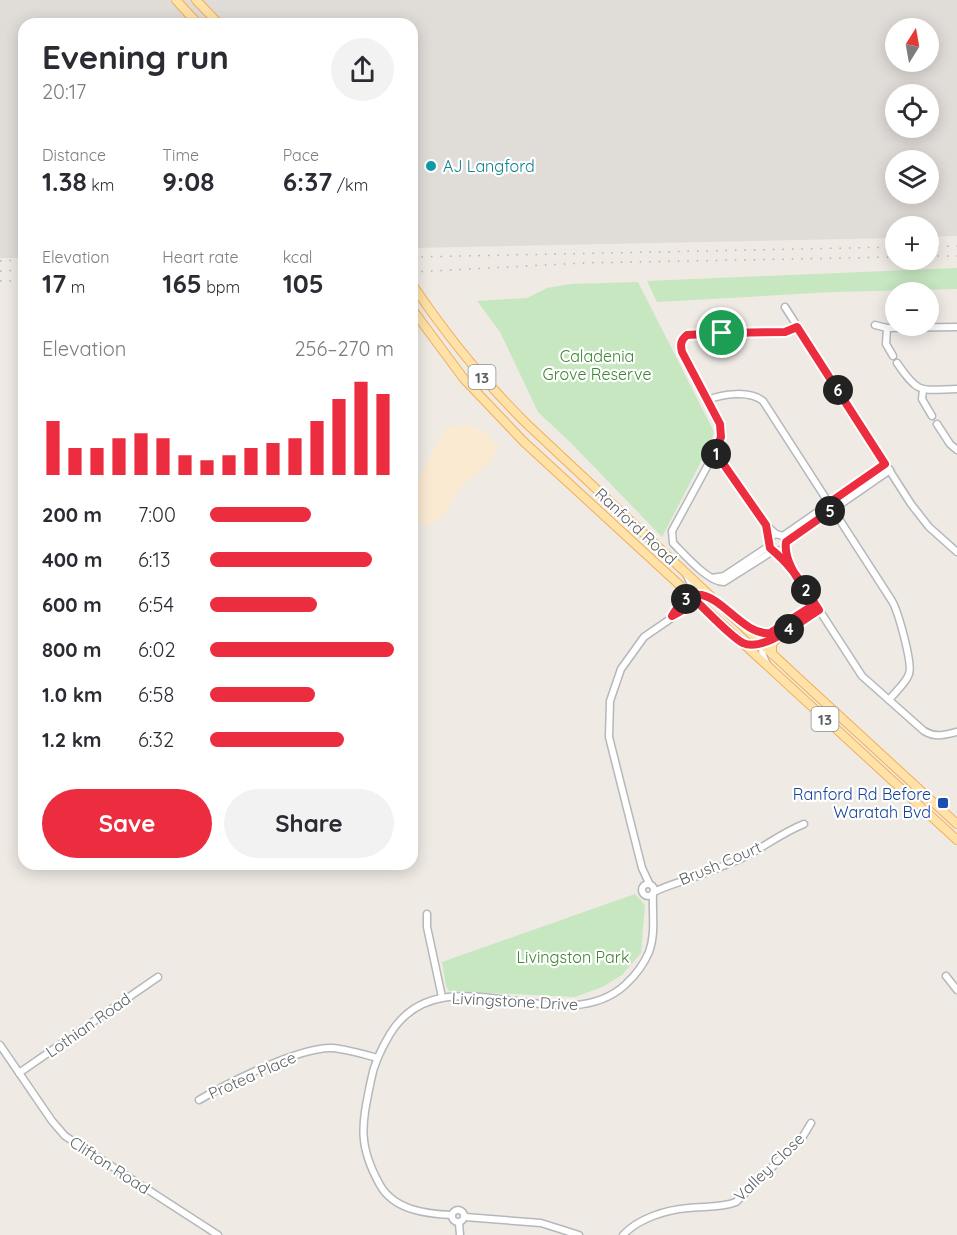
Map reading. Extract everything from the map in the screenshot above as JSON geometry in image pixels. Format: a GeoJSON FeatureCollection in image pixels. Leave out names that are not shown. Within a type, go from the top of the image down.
{"type":"FeatureCollection","features":[{"type":"Feature","properties":{"kind":"main road"},"geometry":{"type":"LineString","coordinates":[[176,0],[192,18]]}},
{"type":"Feature","properties":{"kind":"main road"},"geometry":{"type":"LineString","coordinates":[[196,0],[213,18]]}},
{"type":"Feature","properties":{"kind":"main road","name":"Ranford Road"},"geometry":{"type":"LineString","coordinates":[[418,292],[458,349],[505,402],[629,522],[684,570],[772,655],[957,824]]}},
{"type":"Feature","properties":{"kind":"main road","name":"Ranford Road"},"geometry":{"type":"LineString","coordinates":[[418,317],[482,399],[524,442],[691,598],[957,840]]}},
{"type":"Feature","properties":{"kind":"main road"},"geometry":{"type":"LineString","coordinates":[[732,615],[756,632],[770,633]]}},
{"type":"Feature","properties":{"kind":"main road"},"geometry":{"type":"LineString","coordinates":[[772,655],[772,644],[782,633]]}},
{"type":"Feature","properties":{"kind":"street"},"geometry":{"type":"LineString","coordinates":[[785,307],[911,504],[929,527],[957,552]]}},
{"type":"Feature","properties":{"kind":"street"},"geometry":{"type":"LineString","coordinates":[[875,325],[885,328]]}},
{"type":"Feature","properties":{"kind":"street"},"geometry":{"type":"LineString","coordinates":[[797,327],[785,332],[687,335],[682,339],[682,352],[722,431],[715,452],[672,531],[673,543],[711,578],[724,576],[783,540],[885,464]]}},
{"type":"Feature","properties":{"kind":"street"},"geometry":{"type":"LineString","coordinates":[[939,327],[957,327]]}},
{"type":"Feature","properties":{"kind":"street"},"geometry":{"type":"LineString","coordinates":[[886,336],[886,344],[912,384],[923,390],[957,389]]}},
{"type":"Feature","properties":{"kind":"street"},"geometry":{"type":"LineString","coordinates":[[923,390],[922,399],[932,416]]}},
{"type":"Feature","properties":{"kind":"street"},"geometry":{"type":"LineString","coordinates":[[707,400],[722,395],[750,395],[763,401],[892,601],[899,616],[910,668],[908,678],[889,700]]}},
{"type":"Feature","properties":{"kind":"street"},"geometry":{"type":"LineString","coordinates":[[937,424],[950,444],[957,450]]}},
{"type":"Feature","properties":{"kind":"street"},"geometry":{"type":"LineString","coordinates":[[715,452],[766,525],[783,540],[790,566]]}},
{"type":"Feature","properties":{"kind":"street"},"geometry":{"type":"LineString","coordinates":[[710,460],[723,464]]}},
{"type":"Feature","properties":{"kind":"street"},"geometry":{"type":"LineString","coordinates":[[831,506],[890,470]]}},
{"type":"Feature","properties":{"kind":"street"},"geometry":{"type":"LineString","coordinates":[[766,525],[772,547],[790,566],[862,676],[932,736],[957,732]]}},
{"type":"Feature","properties":{"kind":"street"},"geometry":{"type":"LineString","coordinates":[[772,547],[783,540]]}},
{"type":"Feature","properties":{"kind":"street"},"geometry":{"type":"LineString","coordinates":[[684,570],[693,588],[691,598],[705,596],[714,598]]}},
{"type":"Feature","properties":{"kind":"street","name":"Livingstone Drive"},"geometry":{"type":"LineString","coordinates":[[452,1215],[420,1212],[403,1206],[383,1190],[369,1166],[363,1145],[363,1123],[377,1058],[396,1025],[409,1013],[442,997],[470,995],[556,1005],[590,1004],[616,993],[638,973],[650,950],[654,924],[652,888],[642,868],[609,737],[610,701],[621,669],[630,654],[644,637],[690,606],[691,598]]}},
{"type":"Feature","properties":{"kind":"street"},"geometry":{"type":"LineString","coordinates":[[770,668],[764,658],[762,644],[770,633],[815,604]]}},
{"type":"Feature","properties":{"kind":"street"},"geometry":{"type":"LineString","coordinates":[[743,643],[762,644],[819,610]]}},
{"type":"Feature","properties":{"kind":"street","name":"Brush Court"},"geometry":{"type":"LineString","coordinates":[[652,888],[688,879],[732,862],[754,852],[780,834],[804,824]]}},
{"type":"Feature","properties":{"kind":"street","name":"Livingstone Drive"},"geometry":{"type":"LineString","coordinates":[[642,868],[642,893],[644,895]]}},
{"type":"Feature","properties":{"kind":"street"},"geometry":{"type":"LineString","coordinates":[[642,887],[652,888],[649,896],[644,895]]}},
{"type":"Feature","properties":{"kind":"street"},"geometry":{"type":"LineString","coordinates":[[644,895],[652,909]]}},
{"type":"Feature","properties":{"kind":"street"},"geometry":{"type":"LineString","coordinates":[[427,914],[427,927],[442,997]]}},
{"type":"Feature","properties":{"kind":"street"},"geometry":{"type":"LineString","coordinates":[[946,976],[957,990]]}},
{"type":"Feature","properties":{"kind":"street","name":"Lothian Road"},"geometry":{"type":"LineString","coordinates":[[19,1073],[158,977]]}},
{"type":"Feature","properties":{"kind":"street","name":"Clifton Road"},"geometry":{"type":"LineString","coordinates":[[0,1045],[52,1121],[65,1136],[218,1235]]}},
{"type":"Feature","properties":{"kind":"street","name":"Protea Place"},"geometry":{"type":"LineString","coordinates":[[199,1100],[212,1092],[310,1050],[332,1048],[377,1058]]}},
{"type":"Feature","properties":{"kind":"street","name":"Valley Close"},"geometry":{"type":"LineString","coordinates":[[623,1235],[640,1222],[661,1212],[727,1206],[736,1202],[802,1138],[811,1123]]}},
{"type":"Feature","properties":{"kind":"street"},"geometry":{"type":"LineString","coordinates":[[465,1218],[463,1211],[453,1212],[453,1221],[459,1222],[465,1218],[541,1223],[579,1235]]}},
{"type":"Feature","properties":{"kind":"street"},"geometry":{"type":"LineString","coordinates":[[459,1222],[460,1235]]}},
{"type":"Feature","properties":{"kind":"shaded area"},"geometry":{"type":"Polygon","coordinates":[[[0,0],[957,0],[957,236],[939,237],[939,216],[885,216],[885,238],[418,248],[418,18],[18,18],[18,258],[0,258],[0,0]]]}},
{"type":"Feature","properties":{"kind":"green space"},"geometry":{"type":"Polygon","coordinates":[[[957,268],[957,289],[939,289],[939,282],[885,282],[885,291],[657,302],[647,281],[939,270],[957,268]]]}},
{"type":"Feature","properties":{"kind":"green space","name":"Caladenia Grove Reserve"},"geometry":{"type":"Polygon","coordinates":[[[638,282],[714,432],[662,537],[538,412],[500,332],[477,301],[527,298],[547,288],[571,284],[638,282]]]}},
{"type":"Feature","properties":{"kind":"green space","name":"Livingston Park"},"geometry":{"type":"Polygon","coordinates":[[[635,894],[645,905],[641,953],[622,975],[602,987],[575,997],[449,991],[446,986],[442,962],[635,894]]]}},
{"type":"Feature","properties":{"kind":"sand"},"geometry":{"type":"Polygon","coordinates":[[[468,425],[488,433],[491,442],[498,444],[498,448],[490,462],[461,488],[443,515],[427,526],[422,525],[418,516],[418,480],[446,427],[468,425]]]}},
{"type":"Feature","properties":{"kind":"railway"},"geometry":{"type":"LineString","coordinates":[[939,247],[957,246]]}},
{"type":"Feature","properties":{"kind":"railway"},"geometry":{"type":"LineString","coordinates":[[418,257],[885,247]]}},
{"type":"Feature","properties":{"kind":"railway"},"geometry":{"type":"LineString","coordinates":[[939,256],[957,256]]}},
{"type":"Feature","properties":{"kind":"railway"},"geometry":{"type":"LineString","coordinates":[[418,272],[582,263],[885,257]]}},
{"type":"Feature","properties":{"kind":"railway"},"geometry":{"type":"LineString","coordinates":[[0,261],[18,260]]}},
{"type":"Feature","properties":{"kind":"railway"},"geometry":{"type":"LineString","coordinates":[[0,271],[18,270]]}},
{"type":"Feature","properties":{"kind":"railway"},"geometry":{"type":"LineString","coordinates":[[0,281],[18,281]]}},
{"type":"Feature","properties":{"kind":"place","name":"AJ Langford"},"geometry":{"type":"Point","coordinates":[431,166]}},
{"type":"Feature","properties":{"kind":"place","name":"Ranford Rd Before Waratah Bvd"},"geometry":{"type":"Point","coordinates":[943,803]}},
{"type":"Feature","properties":{"kind":"route"},"geometry":{"type":"LineString","coordinates":[[722,333],[687,335],[682,339],[681,346],[720,424],[721,437],[715,452],[766,525],[770,548],[790,566],[812,598],[815,604],[765,634],[756,632],[732,615],[714,598],[705,596],[684,600],[672,616],[690,606],[694,599],[743,643],[766,644],[819,610],[816,606],[815,604],[790,566],[784,548],[786,542],[833,509],[829,503],[885,464],[797,327],[785,332],[722,333]]}}]}
